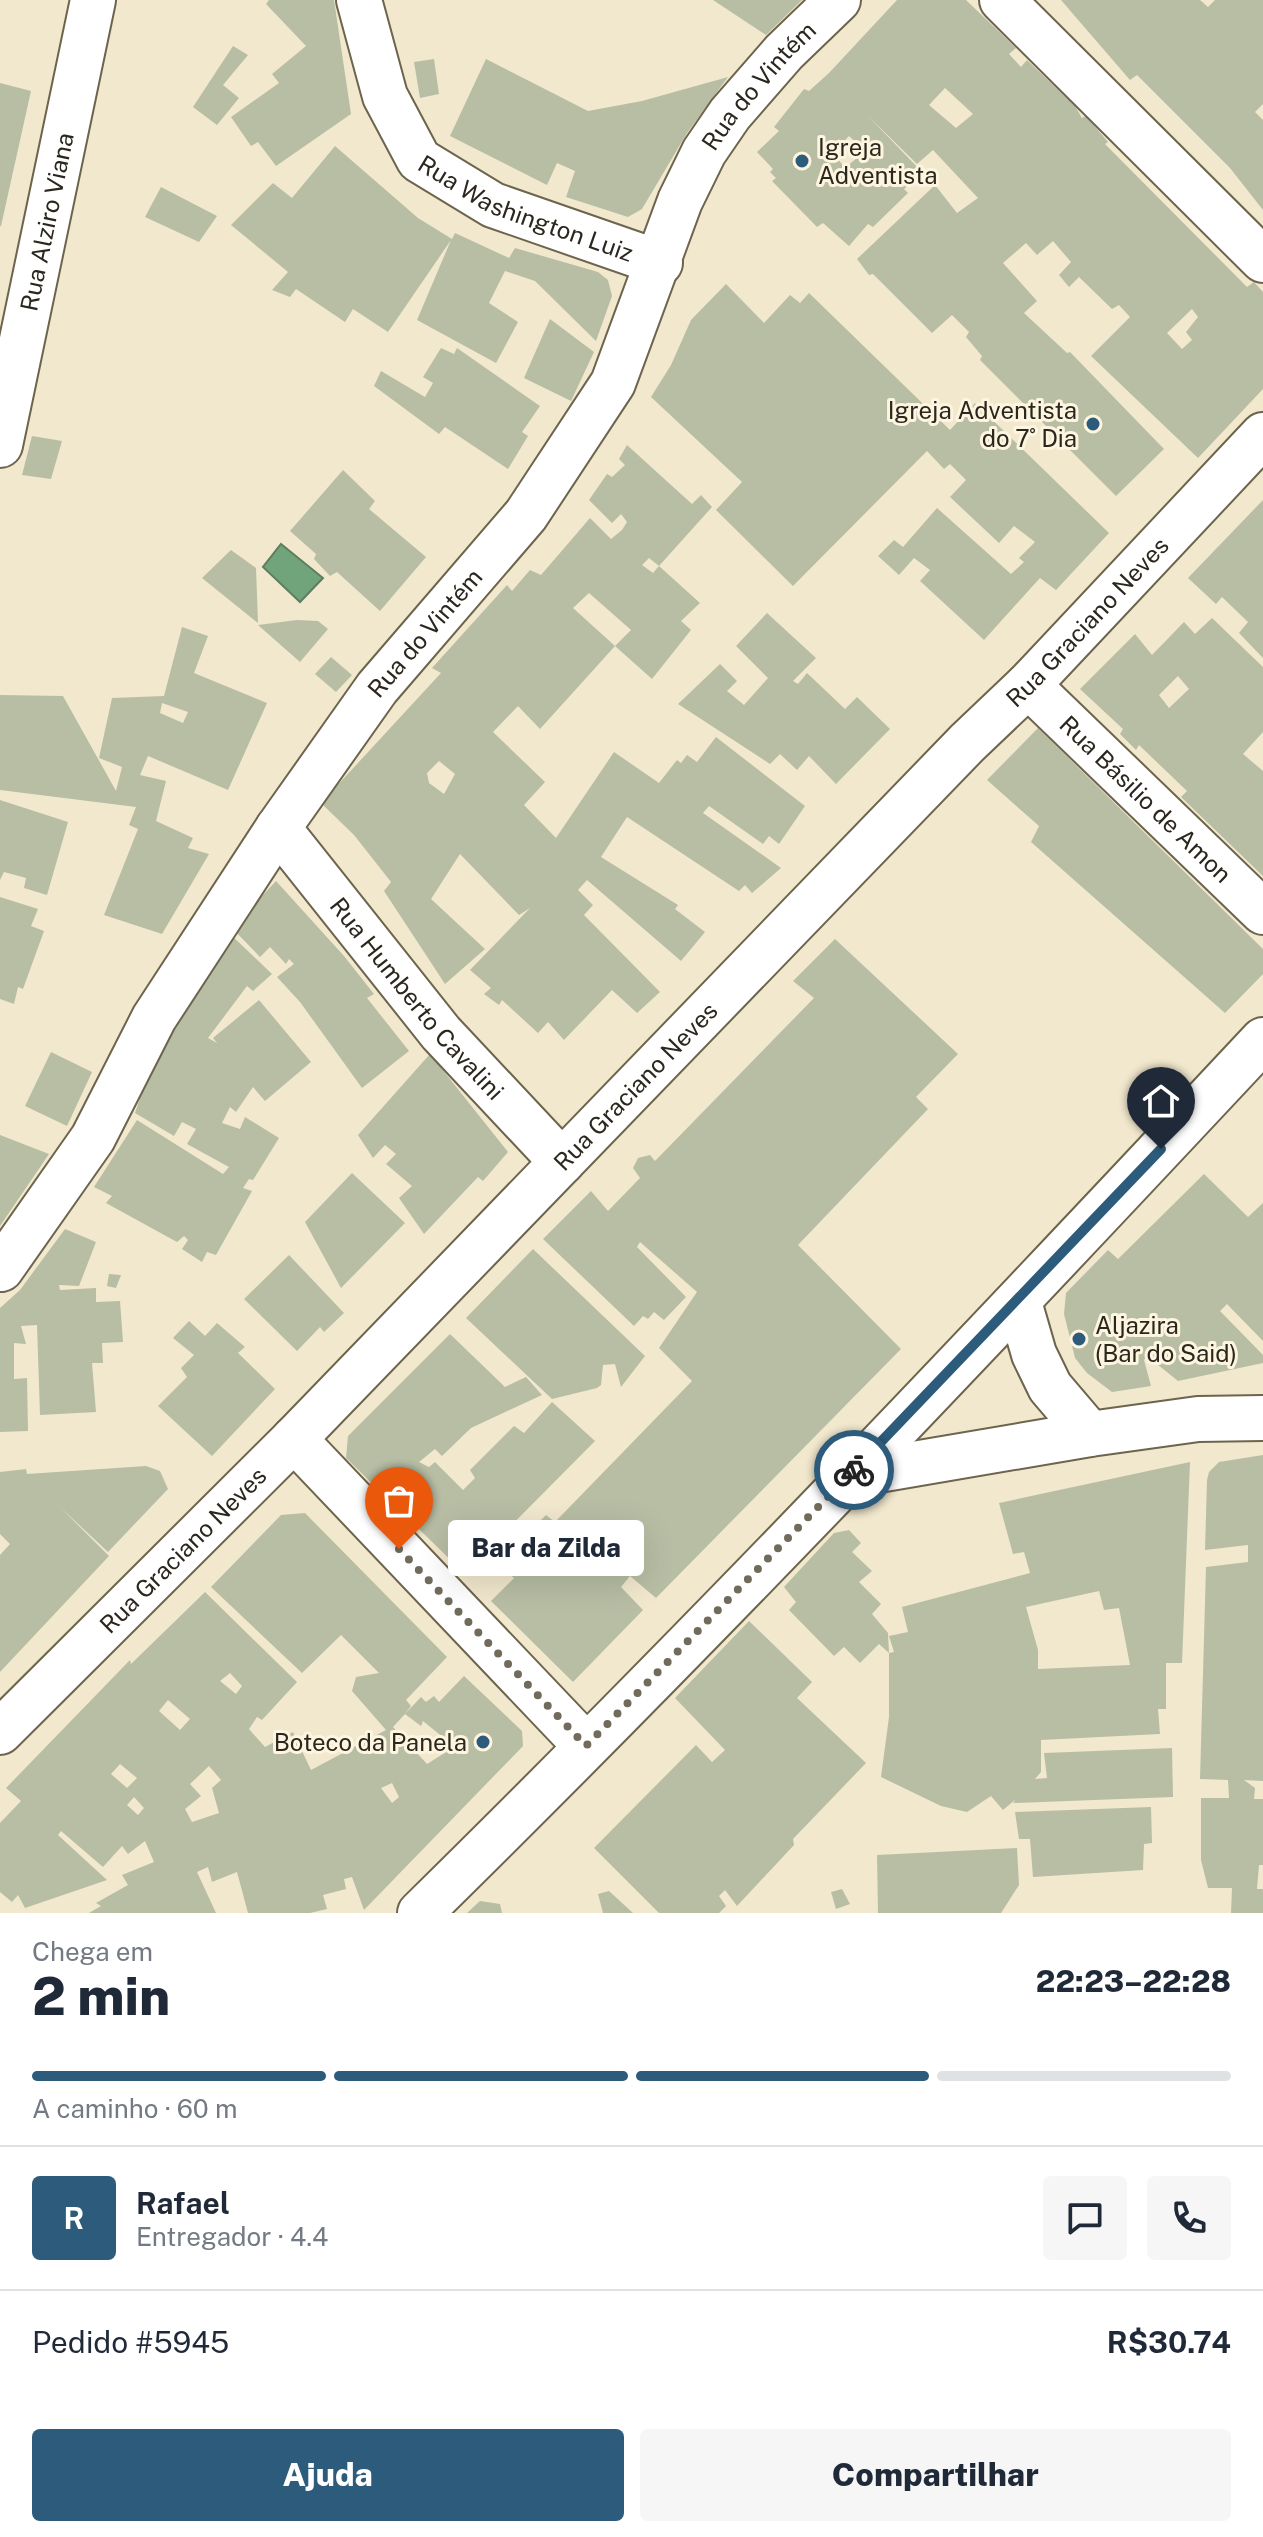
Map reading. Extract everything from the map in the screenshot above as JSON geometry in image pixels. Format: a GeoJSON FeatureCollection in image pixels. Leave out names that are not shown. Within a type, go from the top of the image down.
{"type":"FeatureCollection","features":[{"type":"Feature","properties":{"kind":"street","name":"Rua Alziro Viana"},"geometry":{"type":"LineString","coordinates":[[0,445],[10,348],[93,0]]}},
{"type":"Feature","properties":{"kind":"street","name":"Rua Washington Luiz"},"geometry":{"type":"LineString","coordinates":[[359,0],[385,96],[419,160],[493,205],[660,263]]}},
{"type":"Feature","properties":{"kind":"street","name":"Rua do Vintém"},"geometry":{"type":"LineString","coordinates":[[1,1269],[93,1138],[154,1018],[278,828],[377,688],[526,515],[613,383],[660,263],[680,201],[704,152],[730,114],[784,52],[838,0]]}},
{"type":"Feature","properties":{"kind":"street"},"geometry":{"type":"LineString","coordinates":[[1002,0],[1263,260]]}},
{"type":"Feature","properties":{"kind":"street","name":"Rua Graciano Neves"},"geometry":{"type":"LineString","coordinates":[[0,1732],[294,1439],[967,743],[1028,685],[1263,435]]}},
{"type":"Feature","properties":{"kind":"street","name":"Rua Básilio de Amon"},"geometry":{"type":"LineString","coordinates":[[1028,685],[1263,912]]}},
{"type":"Feature","properties":{"kind":"street","name":"Rua Humberto Cavalini"},"geometry":{"type":"LineString","coordinates":[[278,828],[441,1033],[562,1162]]}},
{"type":"Feature","properties":{"kind":"street"},"geometry":{"type":"LineString","coordinates":[[420,1913],[1019,1302],[1263,1040]]}},
{"type":"Feature","properties":{"kind":"street"},"geometry":{"type":"LineString","coordinates":[[1019,1302],[1034,1354],[1050,1387],[1090,1434]]}},
{"type":"Feature","properties":{"kind":"street"},"geometry":{"type":"LineString","coordinates":[[849,1475],[1198,1419],[1263,1418]]}},
{"type":"Feature","properties":{"kind":"street"},"geometry":{"type":"LineString","coordinates":[[294,1439],[586,1746]]}},
{"type":"Feature","properties":{"kind":"shaded area"},"geometry":{"type":"Polygon","coordinates":[[[281,544],[323,578],[300,602],[263,567],[281,544]]]}},
{"type":"Feature","properties":{"kind":"building"},"geometry":{"type":"Polygon","coordinates":[[[269,0],[334,0],[351,114],[276,166],[258,142],[251,146],[231,117],[279,83],[272,74],[306,46],[266,4],[269,0]]]}},
{"type":"Feature","properties":{"kind":"building"},"geometry":{"type":"Polygon","coordinates":[[[713,0],[802,0],[766,35],[713,0]]]}},
{"type":"Feature","properties":{"kind":"building"},"geometry":{"type":"Polygon","coordinates":[[[897,0],[966,0],[1016,48],[1009,54],[1021,67],[1027,60],[1075,106],[1082,118],[1086,116],[1108,142],[1105,144],[1247,287],[1254,282],[1263,292],[1263,389],[1198,458],[1091,356],[1130,317],[1119,305],[1112,309],[1079,277],[1069,287],[1059,275],[1071,262],[1053,241],[1037,255],[1026,243],[1003,263],[1037,301],[1024,313],[1067,353],[1070,352],[1164,449],[1116,496],[980,360],[982,356],[966,337],[969,332],[952,315],[932,333],[873,274],[869,275],[857,259],[935,185],[957,213],[978,198],[933,150],[917,164],[868,116],[923,173],[904,189],[908,193],[873,227],[868,224],[849,246],[823,223],[817,227],[772,181],[776,178],[770,172],[773,169],[757,152],[779,131],[774,127],[804,89],[809,91],[897,0]],[[945,88],[929,105],[956,128],[973,114],[945,88]],[[849,136],[833,153],[845,168],[865,151],[849,136]],[[1192,309],[1167,333],[1182,349],[1192,340],[1186,332],[1198,317],[1192,309]]]}},
{"type":"Feature","properties":{"kind":"building"},"geometry":{"type":"Polygon","coordinates":[[[1061,0],[1200,0],[1208,7],[1215,0],[1263,0],[1263,104],[1255,112],[1263,120],[1263,210],[1230,168],[1137,75],[1130,80],[1061,0]]]}},
{"type":"Feature","properties":{"kind":"building"},"geometry":{"type":"Polygon","coordinates":[[[233,46],[248,55],[223,85],[239,98],[217,125],[193,107],[233,46]]]}},
{"type":"Feature","properties":{"kind":"building"},"geometry":{"type":"Polygon","coordinates":[[[434,59],[439,94],[420,98],[414,62],[434,59]]]}},
{"type":"Feature","properties":{"kind":"building"},"geometry":{"type":"Polygon","coordinates":[[[486,59],[588,111],[642,101],[728,77],[687,133],[642,209],[628,217],[566,197],[575,171],[557,163],[547,185],[450,136],[486,59]]]}},
{"type":"Feature","properties":{"kind":"building"},"geometry":{"type":"Polygon","coordinates":[[[0,83],[31,91],[1,226],[0,226],[0,83]]]}},
{"type":"Feature","properties":{"kind":"building"},"geometry":{"type":"Polygon","coordinates":[[[335,146],[418,218],[452,239],[455,233],[509,258],[515,248],[598,272],[608,280],[612,296],[596,341],[535,281],[505,271],[489,303],[518,322],[496,363],[417,320],[451,240],[388,332],[353,309],[345,322],[296,289],[290,297],[272,290],[288,272],[231,225],[273,183],[292,198],[335,146]]]}},
{"type":"Feature","properties":{"kind":"building"},"geometry":{"type":"Polygon","coordinates":[[[161,187],[217,216],[199,242],[145,217],[161,187]]]}},
{"type":"Feature","properties":{"kind":"building"},"geometry":{"type":"Polygon","coordinates":[[[726,284],[764,323],[790,295],[800,303],[809,293],[950,430],[975,403],[1109,533],[1056,590],[1040,578],[984,640],[920,581],[930,570],[914,558],[899,575],[878,556],[894,540],[903,547],[937,508],[1011,574],[1024,562],[1019,558],[1035,542],[1014,526],[999,543],[950,497],[966,480],[950,464],[944,469],[927,451],[793,586],[716,510],[742,482],[651,397],[671,365],[691,320],[726,284]]]}},
{"type":"Feature","properties":{"kind":"building"},"geometry":{"type":"Polygon","coordinates":[[[550,319],[594,352],[571,401],[524,378],[550,319]]]}},
{"type":"Feature","properties":{"kind":"building"},"geometry":{"type":"Polygon","coordinates":[[[441,348],[454,354],[457,348],[540,406],[522,432],[528,436],[508,469],[445,427],[439,434],[374,386],[381,371],[425,397],[433,383],[423,377],[441,348]]]}},
{"type":"Feature","properties":{"kind":"building"},"geometry":{"type":"Polygon","coordinates":[[[32,436],[62,441],[51,479],[22,475],[32,436]]]}},
{"type":"Feature","properties":{"kind":"building"},"geometry":{"type":"Polygon","coordinates":[[[627,445],[692,504],[701,495],[712,507],[659,566],[700,603],[681,621],[691,630],[652,679],[615,646],[540,729],[518,706],[493,732],[545,782],[524,805],[556,838],[614,752],[659,783],[677,760],[681,763],[687,755],[697,762],[716,737],[805,806],[779,844],[769,836],[763,844],[709,806],[703,813],[781,868],[752,893],[745,885],[739,891],[627,817],[601,857],[678,905],[675,909],[705,932],[681,961],[587,880],[578,890],[593,905],[584,915],[660,992],[637,1013],[612,990],[564,1040],[548,1022],[538,1033],[502,1000],[499,1005],[484,994],[491,988],[470,970],[530,908],[519,915],[460,854],[431,899],[485,949],[445,984],[384,891],[391,882],[354,835],[321,803],[441,673],[432,668],[507,585],[512,591],[530,570],[541,575],[590,518],[611,539],[622,530],[627,522],[621,514],[612,523],[589,500],[607,474],[612,477],[625,465],[619,459],[627,445]],[[649,558],[642,565],[653,573],[659,566],[649,558]],[[589,593],[573,608],[615,646],[631,630],[589,593]],[[439,761],[427,773],[429,783],[444,794],[455,774],[439,761]]]}},
{"type":"Feature","properties":{"kind":"building"},"geometry":{"type":"Polygon","coordinates":[[[343,470],[375,501],[369,509],[426,557],[380,611],[337,572],[330,576],[314,559],[316,554],[290,531],[343,470]]]}},
{"type":"Feature","properties":{"kind":"building"},"geometry":{"type":"Polygon","coordinates":[[[1263,500],[1263,658],[1239,633],[1248,622],[1222,597],[1216,604],[1188,578],[1263,500]]]}},
{"type":"Feature","properties":{"kind":"building"},"geometry":{"type":"Polygon","coordinates":[[[231,550],[256,568],[258,623],[202,578],[231,550]]]}},
{"type":"Feature","properties":{"kind":"building"},"geometry":{"type":"Polygon","coordinates":[[[767,613],[816,658],[793,681],[798,684],[807,673],[845,709],[857,697],[890,729],[836,784],[809,756],[797,770],[780,754],[770,764],[678,704],[720,664],[737,681],[727,691],[744,705],[768,678],[736,646],[767,613]]]}},
{"type":"Feature","properties":{"kind":"building"},"geometry":{"type":"Polygon","coordinates":[[[1212,618],[1263,667],[1263,732],[1243,754],[1263,771],[1263,876],[1181,797],[1187,791],[1139,745],[1136,750],[1120,734],[1123,729],[1080,689],[1135,634],[1152,655],[1184,622],[1195,634],[1212,618]],[[1178,676],[1159,695],[1169,708],[1189,689],[1178,676]]]}},
{"type":"Feature","properties":{"kind":"building"},"geometry":{"type":"Polygon","coordinates":[[[318,621],[328,629],[300,662],[258,625],[318,621]]]}},
{"type":"Feature","properties":{"kind":"building"},"geometry":{"type":"Polygon","coordinates":[[[182,627],[208,636],[194,673],[267,703],[228,790],[148,756],[140,775],[166,781],[156,821],[193,838],[188,848],[209,854],[162,934],[104,915],[138,829],[129,825],[136,807],[0,790],[0,695],[63,696],[116,791],[122,767],[99,758],[112,698],[164,696],[182,627]],[[162,703],[160,713],[183,723],[188,712],[162,703]]]}},
{"type":"Feature","properties":{"kind":"building"},"geometry":{"type":"Polygon","coordinates":[[[331,657],[352,675],[336,692],[315,674],[331,657]]]}},
{"type":"Feature","properties":{"kind":"building"},"geometry":{"type":"Polygon","coordinates":[[[1038,728],[1263,949],[1263,974],[1225,1013],[1031,842],[1039,826],[987,780],[1038,728]]]}},
{"type":"Feature","properties":{"kind":"building"},"geometry":{"type":"Polygon","coordinates":[[[0,800],[68,822],[47,895],[24,888],[26,878],[4,872],[0,880],[0,800]]]}},
{"type":"Feature","properties":{"kind":"building"},"geometry":{"type":"Polygon","coordinates":[[[276,881],[374,994],[367,998],[409,1051],[362,1088],[300,1002],[277,977],[294,964],[289,959],[286,964],[270,947],[260,957],[232,928],[276,881]]]}},
{"type":"Feature","properties":{"kind":"building"},"geometry":{"type":"Polygon","coordinates":[[[0,897],[38,909],[31,926],[44,931],[23,989],[18,987],[14,1004],[0,999],[0,897]]]}},
{"type":"Feature","properties":{"kind":"building"},"geometry":{"type":"Polygon","coordinates":[[[229,933],[272,974],[253,991],[247,986],[208,1038],[217,1043],[213,1038],[259,1000],[311,1062],[265,1101],[253,1087],[236,1112],[230,1107],[222,1123],[240,1129],[245,1117],[279,1138],[253,1180],[249,1179],[243,1188],[252,1191],[216,1255],[207,1252],[202,1262],[182,1249],[188,1240],[184,1236],[177,1242],[106,1203],[112,1196],[94,1187],[137,1120],[223,1174],[229,1167],[187,1144],[196,1129],[182,1122],[174,1136],[135,1113],[153,1059],[229,933]]]}},
{"type":"Feature","properties":{"kind":"building"},"geometry":{"type":"Polygon","coordinates":[[[835,939],[958,1054],[916,1097],[928,1109],[798,1245],[901,1349],[656,1598],[630,1576],[621,1587],[643,1610],[573,1682],[491,1601],[514,1578],[497,1564],[546,1515],[555,1522],[692,1381],[659,1348],[697,1292],[640,1242],[637,1247],[686,1297],[664,1320],[654,1312],[648,1319],[643,1316],[634,1326],[543,1239],[591,1191],[608,1211],[640,1178],[633,1168],[638,1158],[650,1155],[655,1161],[814,998],[793,981],[835,939]]]}},
{"type":"Feature","properties":{"kind":"building"},"geometry":{"type":"Polygon","coordinates":[[[51,1052],[92,1072],[67,1126],[25,1106],[51,1052]]]}},
{"type":"Feature","properties":{"kind":"building"},"geometry":{"type":"Polygon","coordinates":[[[430,1054],[508,1152],[483,1181],[478,1177],[424,1234],[399,1198],[412,1186],[386,1164],[396,1154],[385,1145],[373,1158],[358,1135],[430,1054]]]}},
{"type":"Feature","properties":{"kind":"building"},"geometry":{"type":"Polygon","coordinates":[[[0,1135],[49,1154],[0,1226],[0,1135]]]}},
{"type":"Feature","properties":{"kind":"building"},"geometry":{"type":"Polygon","coordinates":[[[352,1173],[405,1223],[341,1288],[305,1222],[352,1173]]]}},
{"type":"Feature","properties":{"kind":"building"},"geometry":{"type":"Polygon","coordinates":[[[1204,1174],[1248,1217],[1263,1203],[1263,1341],[1227,1304],[1220,1311],[1263,1355],[1263,1363],[1178,1381],[1147,1356],[1144,1360],[1151,1386],[1112,1392],[1087,1373],[1075,1358],[1064,1314],[1066,1293],[1108,1250],[1118,1259],[1204,1174]]]}},
{"type":"Feature","properties":{"kind":"building"},"geometry":{"type":"Polygon","coordinates":[[[65,1229],[96,1242],[79,1286],[59,1285],[60,1290],[96,1288],[96,1302],[120,1301],[123,1342],[102,1343],[103,1363],[92,1363],[96,1412],[40,1415],[37,1325],[21,1326],[26,1344],[14,1343],[14,1379],[27,1378],[28,1431],[0,1432],[0,1308],[20,1290],[65,1229]]]}},
{"type":"Feature","properties":{"kind":"building"},"geometry":{"type":"Polygon","coordinates":[[[533,1249],[645,1356],[621,1387],[615,1364],[603,1365],[601,1385],[597,1388],[552,1399],[466,1318],[533,1249]]]}},
{"type":"Feature","properties":{"kind":"building"},"geometry":{"type":"Polygon","coordinates":[[[289,1255],[344,1313],[324,1332],[320,1327],[297,1351],[244,1299],[289,1255]]]}},
{"type":"Feature","properties":{"kind":"building"},"geometry":{"type":"Polygon","coordinates":[[[109,1274],[121,1275],[116,1288],[107,1286],[109,1274]]]}},
{"type":"Feature","properties":{"kind":"building"},"geometry":{"type":"Polygon","coordinates":[[[189,1321],[205,1336],[217,1323],[245,1347],[238,1353],[275,1389],[212,1456],[158,1406],[187,1377],[181,1368],[194,1355],[173,1338],[189,1321]]]}},
{"type":"Feature","properties":{"kind":"building"},"geometry":{"type":"Polygon","coordinates":[[[450,1334],[505,1387],[526,1377],[542,1395],[471,1428],[442,1456],[435,1449],[419,1462],[429,1467],[435,1462],[463,1490],[475,1478],[470,1470],[514,1426],[524,1433],[552,1402],[595,1441],[464,1573],[346,1458],[348,1436],[450,1334]]]}},
{"type":"Feature","properties":{"kind":"building"},"geometry":{"type":"Polygon","coordinates":[[[1263,1455],[1263,1781],[1244,1780],[1255,1788],[1254,1799],[1263,1799],[1263,1865],[1259,1865],[1257,1889],[1263,1889],[1263,1913],[1231,1913],[1232,1888],[1208,1888],[1201,1860],[1201,1798],[1229,1798],[1228,1780],[1200,1779],[1206,1567],[1248,1562],[1248,1545],[1205,1550],[1207,1480],[1209,1472],[1219,1462],[1263,1455]]]}},
{"type":"Feature","properties":{"kind":"building"},"geometry":{"type":"Polygon","coordinates":[[[1190,1462],[1182,1663],[1166,1663],[1166,1709],[1158,1709],[1160,1734],[1041,1740],[1041,1772],[1035,1779],[1047,1778],[1044,1753],[1172,1748],[1173,1797],[1013,1803],[1016,1799],[1003,1810],[991,1796],[967,1812],[941,1806],[881,1777],[889,1717],[889,1653],[894,1652],[889,1636],[908,1632],[902,1607],[1030,1573],[1024,1552],[1013,1554],[999,1503],[1190,1462]],[[1099,1591],[1026,1607],[1038,1650],[1038,1669],[1130,1665],[1119,1608],[1104,1610],[1099,1591]]]}},
{"type":"Feature","properties":{"kind":"building"},"geometry":{"type":"Polygon","coordinates":[[[146,1466],[160,1471],[168,1489],[108,1552],[60,1507],[109,1556],[0,1672],[0,1555],[10,1544],[0,1534],[0,1472],[26,1469],[27,1474],[146,1466]]]}},
{"type":"Feature","properties":{"kind":"building"},"geometry":{"type":"Polygon","coordinates":[[[305,1513],[447,1657],[406,1700],[411,1706],[405,1714],[421,1697],[426,1702],[434,1696],[439,1702],[464,1676],[522,1731],[523,1746],[364,1910],[352,1877],[344,1879],[346,1889],[323,1895],[327,1909],[310,1913],[248,1913],[237,1872],[212,1882],[208,1867],[197,1872],[216,1913],[89,1913],[101,1906],[96,1903],[128,1885],[122,1875],[154,1862],[145,1841],[128,1854],[122,1846],[103,1867],[61,1831],[58,1835],[107,1880],[25,1908],[18,1895],[12,1902],[0,1892],[0,1823],[21,1801],[6,1788],[130,1660],[131,1664],[205,1592],[297,1682],[262,1720],[257,1717],[249,1729],[265,1747],[293,1732],[311,1770],[386,1730],[352,1691],[356,1677],[379,1673],[341,1635],[302,1673],[211,1587],[281,1515],[305,1513]],[[230,1673],[220,1681],[236,1694],[242,1686],[230,1673]],[[168,1700],[159,1711],[180,1730],[190,1719],[168,1700]],[[405,1714],[393,1727],[427,1764],[451,1749],[446,1745],[450,1743],[423,1721],[421,1726],[405,1714]],[[120,1764],[111,1774],[127,1788],[137,1778],[120,1764]],[[209,1766],[190,1784],[201,1796],[185,1809],[192,1822],[219,1813],[212,1788],[221,1780],[209,1766]],[[392,1783],[381,1788],[392,1803],[399,1797],[392,1783]],[[134,1797],[127,1805],[138,1815],[144,1808],[134,1797]]]}},
{"type":"Feature","properties":{"kind":"building"},"geometry":{"type":"Polygon","coordinates":[[[849,1530],[861,1543],[852,1552],[872,1571],[859,1582],[881,1604],[872,1614],[888,1633],[889,1653],[879,1644],[860,1663],[844,1647],[834,1656],[789,1610],[796,1602],[784,1587],[834,1533],[849,1530]]]}},
{"type":"Feature","properties":{"kind":"building"},"geometry":{"type":"Polygon","coordinates":[[[749,1621],[812,1682],[797,1698],[866,1763],[793,1839],[794,1845],[737,1906],[725,1890],[719,1896],[726,1906],[719,1913],[659,1913],[594,1848],[696,1745],[712,1762],[725,1750],[675,1698],[749,1621]]]}},
{"type":"Feature","properties":{"kind":"building"},"geometry":{"type":"Polygon","coordinates":[[[1151,1807],[1152,1843],[1144,1844],[1143,1870],[1033,1877],[1030,1839],[1019,1839],[1015,1812],[1151,1807]]]}},
{"type":"Feature","properties":{"kind":"building"},"geometry":{"type":"Polygon","coordinates":[[[1017,1848],[1019,1885],[1001,1913],[878,1913],[877,1855],[1017,1848]]]}},
{"type":"Feature","properties":{"kind":"building"},"geometry":{"type":"Polygon","coordinates":[[[842,1889],[850,1904],[836,1909],[831,1892],[842,1889]]]}},
{"type":"Feature","properties":{"kind":"building"},"geometry":{"type":"Polygon","coordinates":[[[609,1891],[633,1913],[603,1913],[598,1894],[609,1891]]]}},
{"type":"Feature","properties":{"kind":"building"},"geometry":{"type":"Polygon","coordinates":[[[480,1901],[500,1904],[502,1913],[467,1913],[480,1901]]]}},
{"type":"Feature","properties":{"kind":"way so far"},"geometry":{"type":"LineString","coordinates":[[399,1549],[586,1746],[854,1470]]}},
{"type":"Feature","properties":{"kind":"place","name":"Igreja Adventista"},"geometry":{"type":"Point","coordinates":[802,161]}},
{"type":"Feature","properties":{"kind":"place","name":"Igreja Adventista do 7˚ Dia"},"geometry":{"type":"Point","coordinates":[1093,424]}},
{"type":"Feature","properties":{"kind":"place","name":"Aljazira (Bar do Said)"},"geometry":{"type":"Point","coordinates":[1079,1339]}},
{"type":"Feature","properties":{"kind":"place","name":"Bar da Zilda"},"geometry":{"type":"Point","coordinates":[399,1549]}},
{"type":"Feature","properties":{"kind":"place","name":"Boteco da Panela"},"geometry":{"type":"Point","coordinates":[483,1742]}},
{"type":"Feature","properties":{"kind":"route"},"geometry":{"type":"LineString","coordinates":[[854,1470],[1019,1302],[1161,1149]]}}]}
